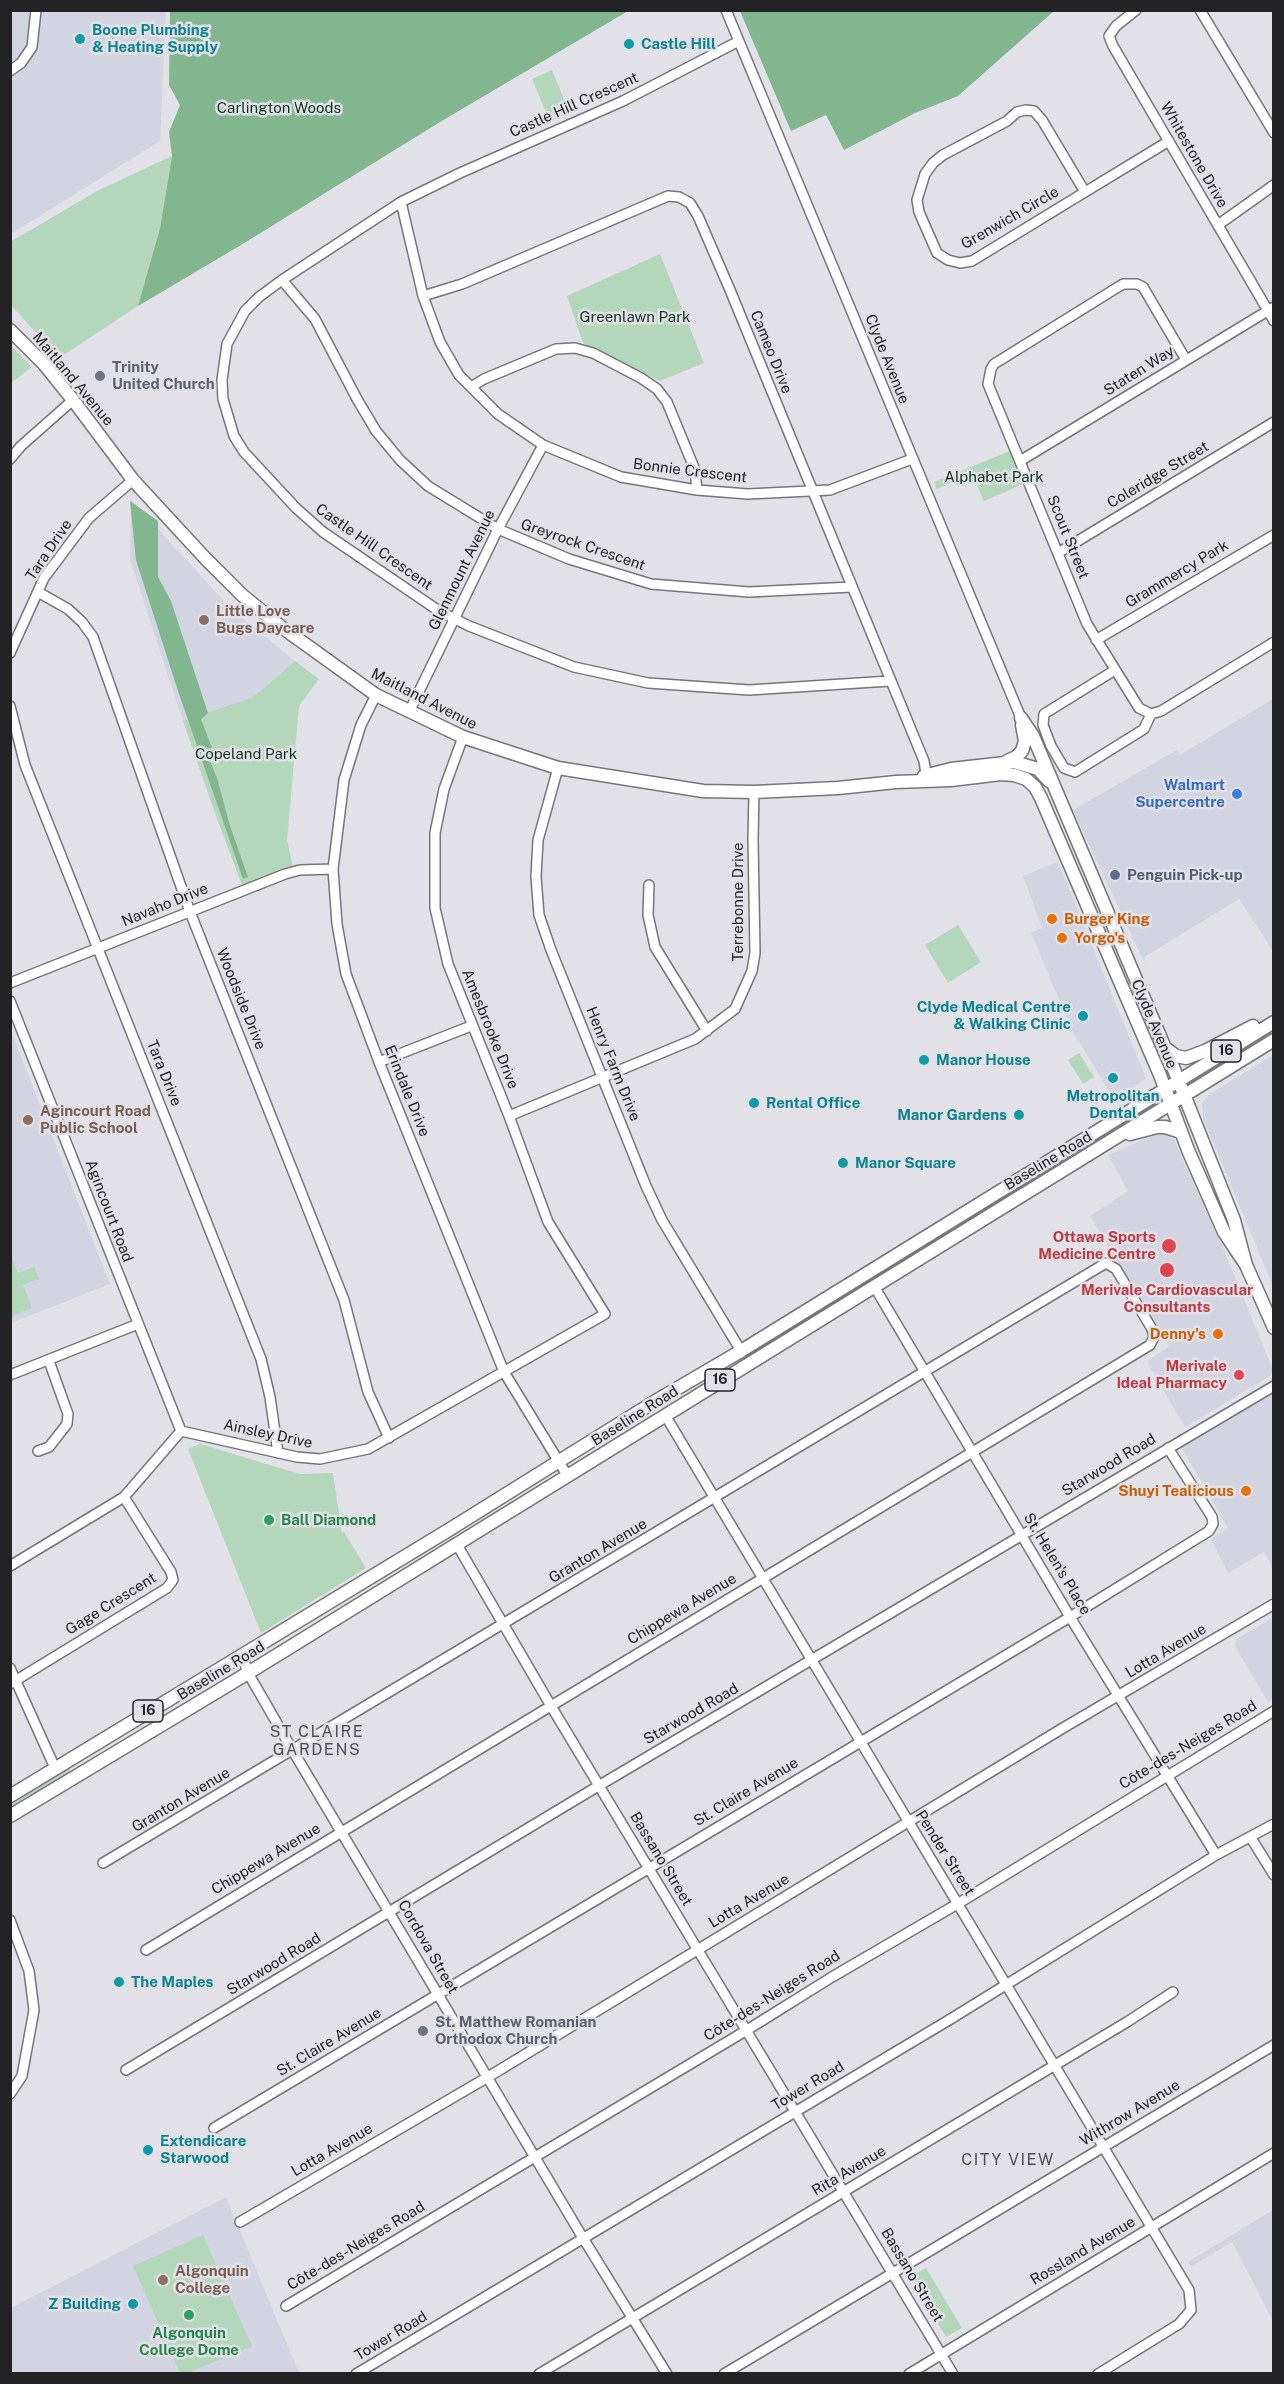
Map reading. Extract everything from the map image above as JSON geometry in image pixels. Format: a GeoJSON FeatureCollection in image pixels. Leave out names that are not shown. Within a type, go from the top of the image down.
{"type":"FeatureCollection","features":[{"type":"Feature","properties":{"kind":"main road","name":"Maitland Avenue"},"geometry":{"type":"LineString","coordinates":[[10,330],[44,364],[74,400],[134,480],[242,595],[280,626],[376,695],[463,737],[558,768],[689,789],[754,792],[838,788],[927,778],[1014,774],[1026,779],[1039,793]]}},
{"type":"Feature","properties":{"kind":"main road"},"geometry":{"type":"LineString","coordinates":[[1006,762],[1022,751],[1024,736],[1021,718]]}},
{"type":"Feature","properties":{"kind":"main road","name":"Clyde Avenue"},"geometry":{"type":"LineString","coordinates":[[1021,718],[1033,736],[1184,1094],[1234,1220],[1246,1265],[1274,1328]]}},
{"type":"Feature","properties":{"kind":"main road","name":"Maitland Avenue"},"geometry":{"type":"LineString","coordinates":[[927,778],[951,769],[1006,762],[1021,763],[1038,769],[1053,786]]}},
{"type":"Feature","properties":{"kind":"main road","name":"Clyde Avenue"},"geometry":{"type":"LineString","coordinates":[[1039,793],[1224,1232],[1246,1265]]}},
{"type":"Feature","properties":{"kind":"main road"},"geometry":{"type":"LineString","coordinates":[[1073,870],[1089,871]]}},
{"type":"Feature","properties":{"kind":"main road"},"geometry":{"type":"LineString","coordinates":[[1164,1047],[1176,1056],[1190,1057],[1274,1020]]}},
{"type":"Feature","properties":{"kind":"main road","name":"Baseline Road"},"geometry":{"type":"LineString","coordinates":[[10,1796],[741,1351],[1274,1020]]}},
{"type":"Feature","properties":{"kind":"main road","name":"Baseline Road"},"geometry":{"type":"LineString","coordinates":[[10,1816],[248,1673],[1274,1040]]}},
{"type":"Feature","properties":{"kind":"main road"},"geometry":{"type":"LineString","coordinates":[[1114,1138],[1157,1127],[1181,1132]]}},
{"type":"Feature","properties":{"kind":"main road"},"geometry":{"type":"LineString","coordinates":[[938,1228],[945,1242]]}},
{"type":"Feature","properties":{"kind":"street"},"geometry":{"type":"LineString","coordinates":[[10,71],[21,63],[32,47],[36,10]]}},
{"type":"Feature","properties":{"kind":"street","name":"Clyde Avenue"},"geometry":{"type":"LineString","coordinates":[[726,10],[1021,718]]}},
{"type":"Feature","properties":{"kind":"street","name":"Whitestone Drive"},"geometry":{"type":"LineString","coordinates":[[1136,10],[1116,26],[1109,36],[1113,46],[1270,309],[1274,321]]}},
{"type":"Feature","properties":{"kind":"street"},"geometry":{"type":"LineString","coordinates":[[1200,10],[1274,133]]}},
{"type":"Feature","properties":{"kind":"street","name":"Castle Hill Crescent"},"geometry":{"type":"LineString","coordinates":[[739,41],[623,101],[460,173],[401,202],[282,280],[245,311],[227,344],[222,380],[223,399],[234,436],[251,460],[296,508],[323,532],[455,620],[574,667],[648,683],[749,690],[890,681]]}},
{"type":"Feature","properties":{"kind":"street","name":"Grenwich Circle"},"geometry":{"type":"LineString","coordinates":[[1085,192],[1042,120],[1034,111],[1026,110],[1017,112],[997,127],[943,155],[933,163],[925,174],[917,200],[919,212],[938,254],[960,263],[972,261],[1169,141]]}},
{"type":"Feature","properties":{"kind":"street"},"geometry":{"type":"LineString","coordinates":[[1218,225],[1274,185]]}},
{"type":"Feature","properties":{"kind":"street","name":"Cameo Drive"},"geometry":{"type":"LineString","coordinates":[[423,296],[462,284],[668,196],[679,197],[690,203],[698,216],[924,761],[927,778]]}},
{"type":"Feature","properties":{"kind":"street","name":"Bonnie Crescent"},"geometry":{"type":"LineString","coordinates":[[401,202],[423,296],[440,342],[459,375],[498,414],[543,445],[621,477],[697,490],[748,494],[830,490],[912,459]]}},
{"type":"Feature","properties":{"kind":"street","name":"Greyrock Crescent"},"geometry":{"type":"LineString","coordinates":[[282,280],[315,319],[376,431],[400,460],[428,486],[498,529],[569,559],[651,584],[749,592],[852,587]]}},
{"type":"Feature","properties":{"kind":"street","name":"Scout Street"},"geometry":{"type":"LineString","coordinates":[[1151,714],[1139,708],[1096,640],[988,384],[994,364],[1123,284],[1137,284],[1143,287],[1186,360]]}},
{"type":"Feature","properties":{"kind":"street","name":"Staten Way"},"geometry":{"type":"LineString","coordinates":[[1020,461],[1270,309]]}},
{"type":"Feature","properties":{"kind":"street"},"geometry":{"type":"LineString","coordinates":[[471,387],[484,379],[556,349],[574,348],[593,353],[641,378],[657,389],[667,402],[695,470],[697,490]]}},
{"type":"Feature","properties":{"kind":"street"},"geometry":{"type":"LineString","coordinates":[[10,459],[21,446],[74,400]]}},
{"type":"Feature","properties":{"kind":"street","name":"Coleridge Street"},"geometry":{"type":"LineString","coordinates":[[1059,553],[1274,422]]}},
{"type":"Feature","properties":{"kind":"street","name":"Glenmount Avenue"},"geometry":{"type":"LineString","coordinates":[[410,710],[498,529],[543,445]]}},
{"type":"Feature","properties":{"kind":"street","name":"Tara Drive"},"geometry":{"type":"LineString","coordinates":[[10,653],[44,578],[89,518],[134,480]]}},
{"type":"Feature","properties":{"kind":"street","name":"Grammercy Park"},"geometry":{"type":"LineString","coordinates":[[1096,640],[1274,535]]}},
{"type":"Feature","properties":{"kind":"street","name":"Woodside Drive"},"geometry":{"type":"LineString","coordinates":[[38,592],[68,609],[93,637],[190,912],[344,1300],[368,1392],[389,1438]]}},
{"type":"Feature","properties":{"kind":"street"},"geometry":{"type":"LineString","coordinates":[[1115,670],[1044,714],[1042,725],[1064,768],[1075,772],[1144,729],[1151,714],[1161,711],[1274,642]]}},
{"type":"Feature","properties":{"kind":"street","name":"Erindale Drive"},"geometry":{"type":"LineString","coordinates":[[376,695],[361,725],[344,780],[333,869],[337,924],[346,974],[504,1372],[567,1475]]}},
{"type":"Feature","properties":{"kind":"street","name":"Tara Drive"},"geometry":{"type":"LineString","coordinates":[[10,706],[25,765],[261,1359],[270,1396],[278,1453]]}},
{"type":"Feature","properties":{"kind":"street","name":"Amesbrooke Drive"},"geometry":{"type":"LineString","coordinates":[[463,737],[444,789],[435,833],[435,908],[447,964],[509,1116],[548,1221],[605,1314]]}},
{"type":"Feature","properties":{"kind":"street","name":"Henry Farm Drive"},"geometry":{"type":"LineString","coordinates":[[558,768],[538,840],[536,877],[539,915],[646,1186],[662,1220],[741,1351]]}},
{"type":"Feature","properties":{"kind":"street","name":"Terrebonne Drive"},"geometry":{"type":"LineString","coordinates":[[509,1116],[695,1039],[735,1009],[752,971],[755,953],[754,792]]}},
{"type":"Feature","properties":{"kind":"street","name":"Navaho Drive"},"geometry":{"type":"LineString","coordinates":[[10,983],[285,874],[300,870],[333,869]]}},
{"type":"Feature","properties":{"kind":"street"},"geometry":{"type":"LineString","coordinates":[[649,885],[648,915],[655,947],[707,1031]]}},
{"type":"Feature","properties":{"kind":"street","name":"Agincourt Road"},"geometry":{"type":"LineString","coordinates":[[10,1001],[181,1431]]}},
{"type":"Feature","properties":{"kind":"street"},"geometry":{"type":"LineString","coordinates":[[379,1062],[471,1026]]}},
{"type":"Feature","properties":{"kind":"street","name":"Granton Avenue"},"geometry":{"type":"LineString","coordinates":[[104,1863],[1106,1263]]}},
{"type":"Feature","properties":{"kind":"street","name":"Chippewa Avenue"},"geometry":{"type":"LineString","coordinates":[[146,1950],[1150,1345],[1154,1337],[1152,1329],[1116,1269],[1106,1263]]}},
{"type":"Feature","properties":{"kind":"street","name":"St. Helen's Place"},"geometry":{"type":"LineString","coordinates":[[874,1286],[1070,1617],[1216,1855]]}},
{"type":"Feature","properties":{"kind":"street","name":"Ainsley Drive"},"geometry":{"type":"LineString","coordinates":[[181,1431],[320,1460],[368,1449],[605,1314]]}},
{"type":"Feature","properties":{"kind":"street"},"geometry":{"type":"LineString","coordinates":[[10,1375],[138,1324]]}},
{"type":"Feature","properties":{"kind":"street"},"geometry":{"type":"LineString","coordinates":[[38,1450],[49,1447],[67,1424],[68,1414],[49,1361]]}},
{"type":"Feature","properties":{"kind":"street","name":"Starwood Road"},"geometry":{"type":"LineString","coordinates":[[126,2070],[600,1785],[1274,1386]]}},
{"type":"Feature","properties":{"kind":"street","name":"Pender Street"},"geometry":{"type":"LineString","coordinates":[[665,1415],[1189,2290],[1191,2310],[1179,2324],[1098,2373]]}},
{"type":"Feature","properties":{"kind":"street"},"geometry":{"type":"LineString","coordinates":[[10,1566],[124,1497],[181,1431]]}},
{"type":"Feature","properties":{"kind":"street","name":"St. Claire Avenue"},"geometry":{"type":"LineString","coordinates":[[214,2128],[1070,1617],[1212,1528],[1212,1517],[1168,1448]]}},
{"type":"Feature","properties":{"kind":"street","name":"Gage Crescent"},"geometry":{"type":"LineString","coordinates":[[13,1682],[167,1588],[173,1580],[171,1572],[124,1497]]}},
{"type":"Feature","properties":{"kind":"street","name":"Bassano Street"},"geometry":{"type":"LineString","coordinates":[[456,1543],[551,1706],[953,2373]]}},
{"type":"Feature","properties":{"kind":"street","name":"Lotta Avenue"},"geometry":{"type":"LineString","coordinates":[[240,2222],[488,2077],[908,1822],[1274,1605]]}},
{"type":"Feature","properties":{"kind":"street","name":"Cordova Street"},"geometry":{"type":"LineString","coordinates":[[242,1655],[248,1673],[293,1751],[535,2157],[667,2373]]}},
{"type":"Feature","properties":{"kind":"street"},"geometry":{"type":"LineString","coordinates":[[10,1668],[13,1682],[55,1768]]}},
{"type":"Feature","properties":{"kind":"street","name":"Côte-des-Neiges Road"},"geometry":{"type":"LineString","coordinates":[[286,2306],[1274,1711]]}},
{"type":"Feature","properties":{"kind":"street","name":"Tower Road"},"geometry":{"type":"LineString","coordinates":[[356,2373],[949,2020],[1216,1855],[1274,1824]]}},
{"type":"Feature","properties":{"kind":"street"},"geometry":{"type":"LineString","coordinates":[[1251,1838],[1274,1875]]}},
{"type":"Feature","properties":{"kind":"street"},"geometry":{"type":"LineString","coordinates":[[10,1920],[29,1971],[34,2010],[22,2076],[10,2094]]}},
{"type":"Feature","properties":{"kind":"street","name":"Rita Avenue"},"geometry":{"type":"LineString","coordinates":[[539,2373],[844,2192],[1173,1992]]}},
{"type":"Feature","properties":{"kind":"street","name":"Withrow Avenue"},"geometry":{"type":"LineString","coordinates":[[724,2373],[1274,2045]]}},
{"type":"Feature","properties":{"kind":"street","name":"Rossland Avenue"},"geometry":{"type":"LineString","coordinates":[[909,2373],[1274,2153]]}},
{"type":"Feature","properties":{"kind":"shaded area"},"geometry":{"type":"Polygon","coordinates":[[[11,11],[166,11],[160,141],[11,234],[11,11]]]}},
{"type":"Feature","properties":{"kind":"shaded area"},"geometry":{"type":"Polygon","coordinates":[[[131,499],[230,608],[295,661],[253,697],[183,721],[130,559],[131,499]]]}},
{"type":"Feature","properties":{"kind":"shaded area"},"geometry":{"type":"Polygon","coordinates":[[[1273,699],[1273,951],[1239,899],[1146,956],[1144,962],[1073,810],[1177,750],[1180,755],[1273,699]]]}},
{"type":"Feature","properties":{"kind":"shaded area"},"geometry":{"type":"Polygon","coordinates":[[[1058,862],[1146,1078],[1115,1101],[1072,1030],[1031,933],[1042,928],[1023,876],[1058,862]]]}},
{"type":"Feature","properties":{"kind":"shaded area","name":"Agincourt Road Public School"},"geometry":{"type":"Polygon","coordinates":[[[13,1036],[110,1284],[11,1323],[10,1037],[13,1036]]]}},
{"type":"Feature","properties":{"kind":"shaded area"},"geometry":{"type":"Polygon","coordinates":[[[1273,1055],[1273,1286],[1203,1118],[1202,1103],[1208,1095],[1273,1055]]]}},
{"type":"Feature","properties":{"kind":"shaded area"},"geometry":{"type":"Polygon","coordinates":[[[1157,1134],[1166,1134],[1174,1140],[1226,1255],[1273,1370],[1270,1376],[1185,1427],[1147,1362],[1169,1346],[1090,1216],[1128,1191],[1108,1155],[1157,1134]]]}},
{"type":"Feature","properties":{"kind":"shaded area"},"geometry":{"type":"Polygon","coordinates":[[[1273,1393],[1273,1569],[1264,1552],[1228,1573],[1211,1539],[1228,1528],[1179,1443],[1273,1393]]]}},
{"type":"Feature","properties":{"kind":"shaded area"},"geometry":{"type":"Polygon","coordinates":[[[1273,1617],[1273,1699],[1268,1702],[1235,1646],[1237,1639],[1273,1617]]]}},
{"type":"Feature","properties":{"kind":"shaded area","name":"Algonquin College"},"geometry":{"type":"Polygon","coordinates":[[[226,2197],[299,2373],[11,2374],[11,2308],[226,2197]]]}},
{"type":"Feature","properties":{"kind":"shaded area"},"geometry":{"type":"Polygon","coordinates":[[[1273,2210],[1273,2321],[1232,2242],[1191,2267],[1188,2262],[1273,2210]]]}},
{"type":"Feature","properties":{"kind":"green space","name":"Carlington Woods"},"geometry":{"type":"Polygon","coordinates":[[[170,10],[628,11],[440,122],[138,306],[160,228],[172,156],[169,132],[180,105],[169,85],[170,10]]]}},
{"type":"Feature","properties":{"kind":"green space"},"geometry":{"type":"Polygon","coordinates":[[[740,11],[1054,11],[958,96],[915,113],[844,150],[826,115],[791,131],[740,11]]]}},
{"type":"Feature","properties":{"kind":"green space"},"geometry":{"type":"Polygon","coordinates":[[[552,70],[569,111],[549,119],[532,79],[552,70]]]}},
{"type":"Feature","properties":{"kind":"green space"},"geometry":{"type":"Polygon","coordinates":[[[172,156],[160,228],[138,306],[59,358],[11,305],[10,242],[99,190],[172,156]]]}},
{"type":"Feature","properties":{"kind":"green space","name":"Greenlawn Park"},"geometry":{"type":"Polygon","coordinates":[[[660,254],[704,363],[660,381],[583,343],[567,296],[660,254]]]}},
{"type":"Feature","properties":{"kind":"green space"},"geometry":{"type":"Polygon","coordinates":[[[11,346],[32,367],[11,383],[11,346]]]}},
{"type":"Feature","properties":{"kind":"green space","name":"Alphabet Park"},"geometry":{"type":"Polygon","coordinates":[[[1010,451],[1023,484],[984,501],[972,474],[937,489],[934,482],[1010,451]]]}},
{"type":"Feature","properties":{"kind":"green space"},"geometry":{"type":"Polygon","coordinates":[[[130,501],[158,521],[158,577],[171,601],[208,713],[201,719],[212,748],[206,752],[217,778],[230,826],[248,877],[243,879],[178,691],[136,560],[130,501]]]}},
{"type":"Feature","properties":{"kind":"green space","name":"Copeland Park"},"geometry":{"type":"Polygon","coordinates":[[[295,661],[319,679],[299,706],[287,840],[293,867],[286,867],[242,885],[183,721],[253,697],[295,661]]]}},
{"type":"Feature","properties":{"kind":"green space"},"geometry":{"type":"Polygon","coordinates":[[[958,925],[981,962],[948,983],[925,945],[958,925]]]}},
{"type":"Feature","properties":{"kind":"green space"},"geometry":{"type":"Polygon","coordinates":[[[1079,1053],[1094,1077],[1083,1084],[1068,1060],[1079,1053]]]}},
{"type":"Feature","properties":{"kind":"green space"},"geometry":{"type":"Polygon","coordinates":[[[10,1254],[18,1273],[34,1267],[39,1279],[23,1285],[32,1308],[12,1316],[10,1254]]]}},
{"type":"Feature","properties":{"kind":"green space"},"geometry":{"type":"Polygon","coordinates":[[[200,1444],[300,1474],[333,1473],[342,1533],[344,1532],[366,1568],[261,1633],[188,1449],[200,1444]]]}},
{"type":"Feature","properties":{"kind":"green space"},"geometry":{"type":"Polygon","coordinates":[[[68,1767],[71,1772],[11,1809],[11,1802],[68,1767]]]}},
{"type":"Feature","properties":{"kind":"green space","name":"Algonquin College Dome"},"geometry":{"type":"Polygon","coordinates":[[[203,2235],[252,2346],[188,2373],[180,2373],[133,2266],[203,2235]]]}},
{"type":"Feature","properties":{"kind":"green space"},"geometry":{"type":"Polygon","coordinates":[[[926,2268],[962,2328],[946,2337],[910,2277],[926,2268]]]}},
{"type":"Feature","properties":{"kind":"place","name":"Boone Plumbing & Heating Supply"},"geometry":{"type":"Point","coordinates":[80,39]}},
{"type":"Feature","properties":{"kind":"place","name":"Castle Hill"},"geometry":{"type":"Point","coordinates":[629,44]}},
{"type":"Feature","properties":{"kind":"place","name":"Trinity United Church"},"geometry":{"type":"Point","coordinates":[100,376]}},
{"type":"Feature","properties":{"kind":"place","name":"Little Love Bugs Daycare"},"geometry":{"type":"Point","coordinates":[204,620]}},
{"type":"Feature","properties":{"kind":"place","name":"Walmart Supercentre"},"geometry":{"type":"Point","coordinates":[1237,794]}},
{"type":"Feature","properties":{"kind":"place","name":"Penguin Pick-up"},"geometry":{"type":"Point","coordinates":[1115,875]}},
{"type":"Feature","properties":{"kind":"place","name":"Burger King"},"geometry":{"type":"Point","coordinates":[1052,919]}},
{"type":"Feature","properties":{"kind":"place","name":"Yorgo's"},"geometry":{"type":"Point","coordinates":[1062,938]}},
{"type":"Feature","properties":{"kind":"place","name":"Clyde Medical Centre & Walking Clinic"},"geometry":{"type":"Point","coordinates":[1083,1016]}},
{"type":"Feature","properties":{"kind":"place","name":"Manor House"},"geometry":{"type":"Point","coordinates":[924,1060]}},
{"type":"Feature","properties":{"kind":"place","name":"Metropolitan Dental"},"geometry":{"type":"Point","coordinates":[1113,1078]}},
{"type":"Feature","properties":{"kind":"place","name":"Rental Office"},"geometry":{"type":"Point","coordinates":[754,1103]}},
{"type":"Feature","properties":{"kind":"place","name":"Manor Gardens"},"geometry":{"type":"Point","coordinates":[1019,1115]}},
{"type":"Feature","properties":{"kind":"place","name":"Agincourt Road Public School"},"geometry":{"type":"Point","coordinates":[28,1120]}},
{"type":"Feature","properties":{"kind":"place","name":"Manor Square"},"geometry":{"type":"Point","coordinates":[843,1163]}},
{"type":"Feature","properties":{"kind":"place","name":"Ottawa Sports Medicine Centre"},"geometry":{"type":"Point","coordinates":[1169,1246]}},
{"type":"Feature","properties":{"kind":"place","name":"Merivale Cardiovascular Consultants"},"geometry":{"type":"Point","coordinates":[1167,1270]}},
{"type":"Feature","properties":{"kind":"place","name":"Denny's"},"geometry":{"type":"Point","coordinates":[1218,1334]}},
{"type":"Feature","properties":{"kind":"place","name":"Merivale Ideal Pharmacy"},"geometry":{"type":"Point","coordinates":[1239,1375]}},
{"type":"Feature","properties":{"kind":"place","name":"Shuyi Tealicious"},"geometry":{"type":"Point","coordinates":[1246,1491]}},
{"type":"Feature","properties":{"kind":"place","name":"Ball Diamond"},"geometry":{"type":"Point","coordinates":[269,1520]}},
{"type":"Feature","properties":{"kind":"place","name":"The Maples"},"geometry":{"type":"Point","coordinates":[119,1982]}},
{"type":"Feature","properties":{"kind":"place","name":"St. Matthew Romanian Orthodox Church"},"geometry":{"type":"Point","coordinates":[423,2031]}},
{"type":"Feature","properties":{"kind":"place","name":"Extendicare Starwood"},"geometry":{"type":"Point","coordinates":[148,2150]}},
{"type":"Feature","properties":{"kind":"place","name":"Algonquin College"},"geometry":{"type":"Point","coordinates":[163,2280]}},
{"type":"Feature","properties":{"kind":"place","name":"Z Building"},"geometry":{"type":"Point","coordinates":[133,2304]}},
{"type":"Feature","properties":{"kind":"place","name":"Algonquin College Dome"},"geometry":{"type":"Point","coordinates":[189,2315]}},
{"type":"Feature","properties":{"kind":"district","name":"ST CLAIRE GARDENS"},"geometry":{"type":"Point","coordinates":[317,1741]}},
{"type":"Feature","properties":{"kind":"district","name":"CITY VIEW"},"geometry":{"type":"Point","coordinates":[1008,2160]}}]}
